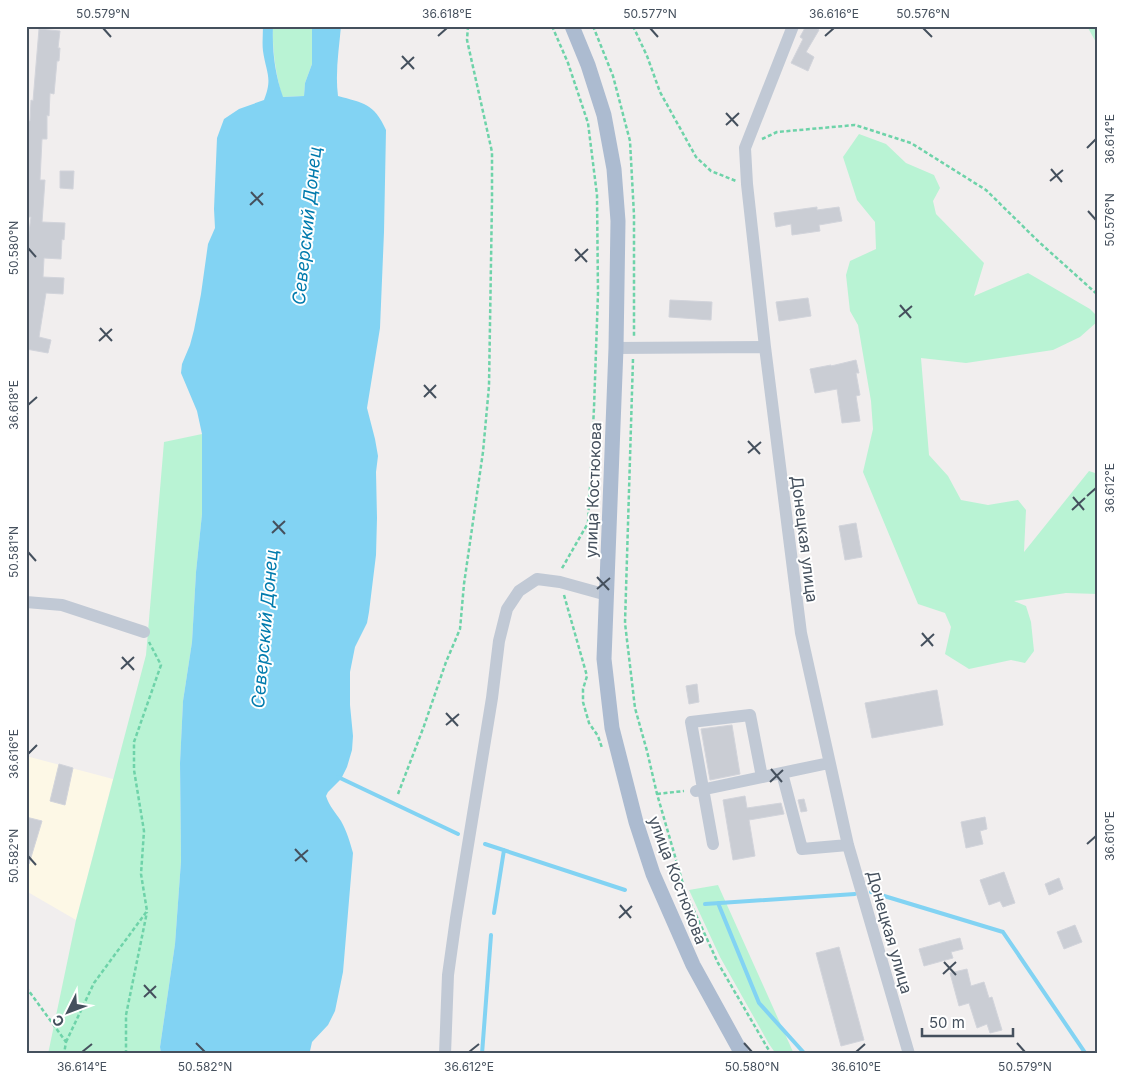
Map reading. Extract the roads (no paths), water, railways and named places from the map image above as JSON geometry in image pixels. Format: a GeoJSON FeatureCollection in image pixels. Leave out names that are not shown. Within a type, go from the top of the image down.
{"type":"FeatureCollection","features":[{"type":"Feature","properties":{"kind":"main road","name":"улица Костюкова"},"geometry":{"type":"LineString","coordinates":[[572,26],[588,65],[604,115],[614,169],[618,221],[616,348],[604,659],[612,728],[636,822],[653,874],[689,956],[742,1054]]}},
{"type":"Feature","properties":{"kind":"street","name":"Донецкая улица"},"geometry":{"type":"LineString","coordinates":[[793,26],[745,148],[747,184],[765,347],[801,633],[848,845],[909,1054]]}},
{"type":"Feature","properties":{"kind":"street"},"geometry":{"type":"LineString","coordinates":[[616,348],[765,347]]}},
{"type":"Feature","properties":{"kind":"street"},"geometry":{"type":"LineString","coordinates":[[445,1054],[448,975],[466,850],[492,698],[499,641],[507,609],[519,590],[538,579],[560,582],[607,595]]}},
{"type":"Feature","properties":{"kind":"street"},"geometry":{"type":"LineString","coordinates":[[26,602],[62,606],[144,632]]}},
{"type":"Feature","properties":{"kind":"street"},"geometry":{"type":"LineString","coordinates":[[713,844],[699,790],[690,722],[750,715],[762,777]]}},
{"type":"Feature","properties":{"kind":"street"},"geometry":{"type":"LineString","coordinates":[[699,790],[829,763]]}},
{"type":"Feature","properties":{"kind":"street"},"geometry":{"type":"LineString","coordinates":[[782,773],[802,849],[848,845]]}},
{"type":"Feature","properties":{"kind":"water","name":"Северский Донец"},"geometry":{"type":"Polygon","coordinates":[[[263,26],[273,26],[275,62],[283,97],[304,96],[305,83],[312,64],[312,26],[341,26],[337,70],[338,96],[361,103],[372,109],[382,121],[386,130],[380,328],[367,408],[378,456],[376,472],[376,555],[367,623],[355,647],[350,672],[352,750],[341,779],[326,796],[343,825],[353,853],[343,972],[335,1011],[328,1025],[312,1042],[311,1054],[161,1054],[160,1047],[175,944],[181,861],[180,763],[183,701],[192,642],[202,514],[202,434],[197,411],[181,373],[182,364],[194,330],[208,244],[215,228],[217,138],[224,119],[239,109],[264,100],[267,92],[268,75],[263,51],[263,26]]]}},
{"type":"Feature","properties":{"kind":"waterway"},"geometry":{"type":"LineString","coordinates":[[338,777],[458,834]]}},
{"type":"Feature","properties":{"kind":"waterway"},"geometry":{"type":"LineString","coordinates":[[485,844],[625,890]]}},
{"type":"Feature","properties":{"kind":"waterway"},"geometry":{"type":"LineString","coordinates":[[494,913],[504,850]]}},
{"type":"Feature","properties":{"kind":"waterway"},"geometry":{"type":"LineString","coordinates":[[871,892],[1003,932],[1086,1054]]}},
{"type":"Feature","properties":{"kind":"waterway"},"geometry":{"type":"LineString","coordinates":[[705,904],[855,894]]}},
{"type":"Feature","properties":{"kind":"waterway"},"geometry":{"type":"LineString","coordinates":[[718,903],[759,1003],[805,1054]]}},
{"type":"Feature","properties":{"kind":"waterway"},"geometry":{"type":"LineString","coordinates":[[482,1054],[491,935]]}}]}
